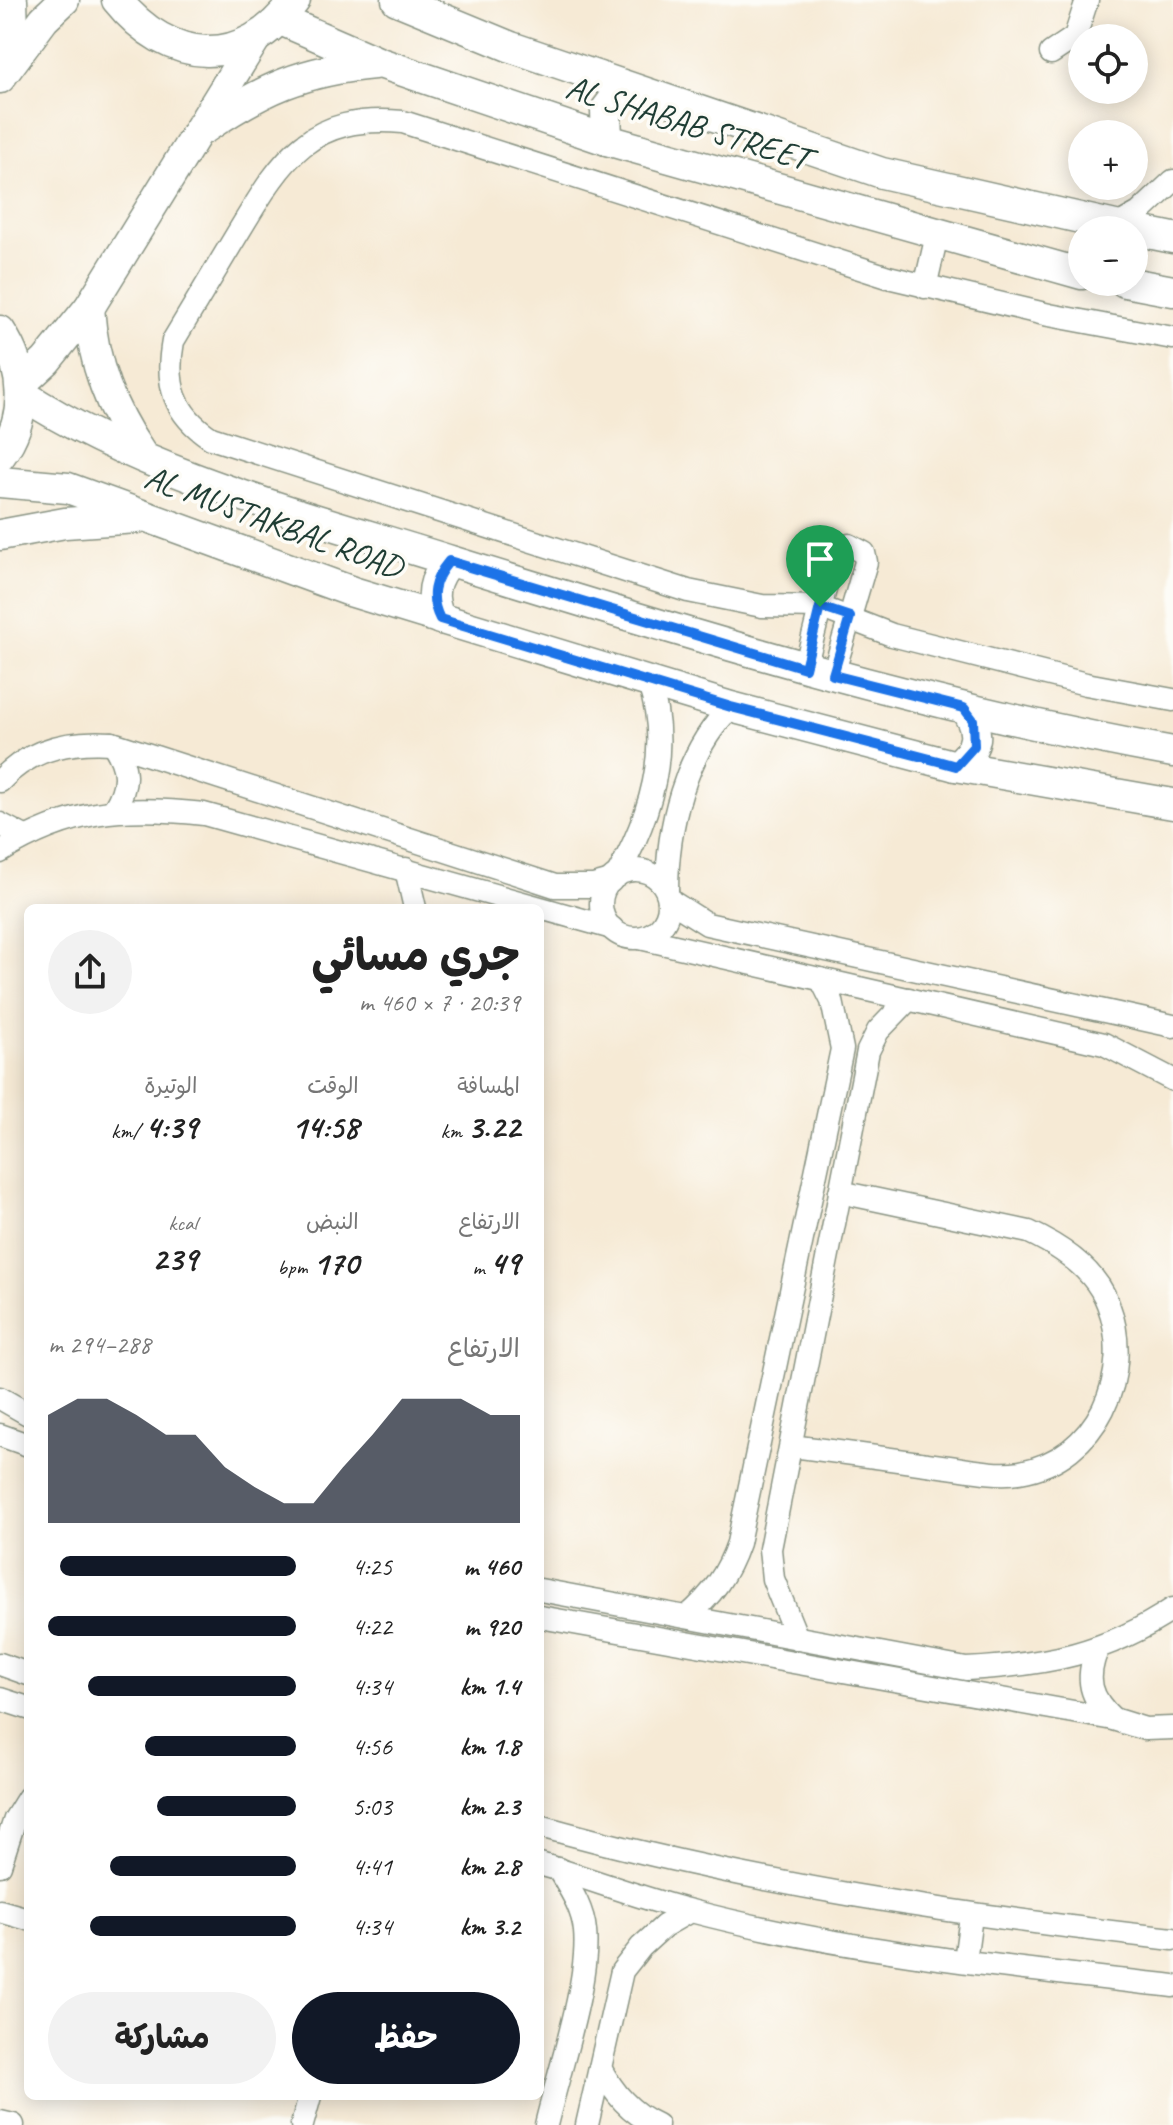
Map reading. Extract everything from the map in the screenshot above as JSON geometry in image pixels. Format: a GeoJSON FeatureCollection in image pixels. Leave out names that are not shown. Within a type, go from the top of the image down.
{"type":"FeatureCollection","features":[{"type":"Feature","properties":{"kind":"main road"},"geometry":{"type":"LineString","coordinates":[[4,72],[13,32],[12,0]]}},
{"type":"Feature","properties":{"kind":"main road"},"geometry":{"type":"LineString","coordinates":[[4,72],[44,19],[64,0]]}},
{"type":"Feature","properties":{"kind":"main road"},"geometry":{"type":"LineString","coordinates":[[117,0],[136,24],[163,41],[193,50],[225,49],[255,39]]}},
{"type":"Feature","properties":{"kind":"main road","name":"AL SHABAB STREET"},"geometry":{"type":"LineString","coordinates":[[397,0],[624,86],[882,173],[1071,216]]}},
{"type":"Feature","properties":{"kind":"main road"},"geometry":{"type":"LineString","coordinates":[[455,0],[489,37]]}},
{"type":"Feature","properties":{"kind":"main road"},"geometry":{"type":"LineString","coordinates":[[22,389],[89,308],[255,39],[288,10]]}},
{"type":"Feature","properties":{"kind":"main road","name":"AL SHABAB STREET"},"geometry":{"type":"LineString","coordinates":[[288,10],[380,63],[607,140],[1068,270]]}},
{"type":"Feature","properties":{"kind":"main road"},"geometry":{"type":"LineString","coordinates":[[194,136],[249,98],[290,78],[334,67],[380,63]]}},
{"type":"Feature","properties":{"kind":"main road"},"geometry":{"type":"LineString","coordinates":[[607,140],[606,110],[624,86]]}},
{"type":"Feature","properties":{"kind":"main road","name":"AL SHABAB STREET"},"geometry":{"type":"LineString","coordinates":[[1148,233],[1173,238]]}},
{"type":"Feature","properties":{"kind":"main road"},"geometry":{"type":"LineString","coordinates":[[1148,286],[1173,291]]}},
{"type":"Feature","properties":{"kind":"main road"},"geometry":{"type":"LineString","coordinates":[[89,308],[100,378],[124,429],[141,454]]}},
{"type":"Feature","properties":{"kind":"main road"},"geometry":{"type":"LineString","coordinates":[[0,331],[15,357],[22,389],[18,421],[0,456]]}},
{"type":"Feature","properties":{"kind":"main road","name":"AL MUSTAKBAL ROAD"},"geometry":{"type":"LineString","coordinates":[[22,389],[69,423],[279,508],[819,672],[1076,735],[1173,752]]}},
{"type":"Feature","properties":{"kind":"main road","name":"AL MUSTAKBAL ROAD"},"geometry":{"type":"LineString","coordinates":[[0,482],[68,488],[145,518],[440,619],[731,707],[956,766],[1173,804]]}},
{"type":"Feature","properties":{"kind":"main road"},"geometry":{"type":"LineString","coordinates":[[0,535],[65,523],[145,518]]}},
{"type":"Feature","properties":{"kind":"main road"},"geometry":{"type":"LineString","coordinates":[[440,619],[434,608],[435,584],[449,561]]}},
{"type":"Feature","properties":{"kind":"main road"},"geometry":{"type":"LineString","coordinates":[[956,766],[967,758],[976,733],[973,720],[964,708]]}},
{"type":"Feature","properties":{"kind":"street"},"geometry":{"type":"LineString","coordinates":[[1051,53],[1075,37],[1087,0]]}},
{"type":"Feature","properties":{"kind":"street"},"geometry":{"type":"LineString","coordinates":[[1173,338],[925,287],[647,202],[403,122],[352,121],[327,131],[280,165],[173,341],[169,386],[180,411],[194,427],[211,438],[688,591],[762,606],[820,607],[906,638],[1086,684],[1173,700]]}},
{"type":"Feature","properties":{"kind":"street"},"geometry":{"type":"LineString","coordinates":[[1137,216],[1173,181]]}},
{"type":"Feature","properties":{"kind":"street"},"geometry":{"type":"LineString","coordinates":[[925,287],[937,235]]}},
{"type":"Feature","properties":{"kind":"street"},"geometry":{"type":"LineString","coordinates":[[849,545],[857,547],[866,562],[850,617],[819,672],[820,607],[834,554],[849,545]]}},
{"type":"Feature","properties":{"kind":"street"},"geometry":{"type":"LineString","coordinates":[[612,928],[601,905],[632,848],[660,759],[659,720],[649,684]]}},
{"type":"Feature","properties":{"kind":"street"},"geometry":{"type":"LineString","coordinates":[[640,938],[662,925],[668,896],[669,848],[690,768],[714,724],[731,707]]}},
{"type":"Feature","properties":{"kind":"street"},"geometry":{"type":"LineString","coordinates":[[0,781],[31,756],[57,745],[85,741],[112,743],[555,886],[593,886],[631,870],[646,872],[659,879],[668,896],[707,924],[1173,1026]]}},
{"type":"Feature","properties":{"kind":"street"},"geometry":{"type":"LineString","coordinates":[[112,743],[123,758],[127,776],[123,794],[114,809]]}},
{"type":"Feature","properties":{"kind":"street"},"geometry":{"type":"LineString","coordinates":[[0,852],[53,823],[114,809],[204,814],[526,904]]}},
{"type":"Feature","properties":{"kind":"street"},"geometry":{"type":"LineString","coordinates":[[0,824],[25,837]]}},
{"type":"Feature","properties":{"kind":"street"},"geometry":{"type":"LineString","coordinates":[[406,869],[414,904]]}},
{"type":"Feature","properties":{"kind":"street"},"geometry":{"type":"LineString","coordinates":[[483,904],[498,896]]}},
{"type":"Feature","properties":{"kind":"street"},"geometry":{"type":"LineString","coordinates":[[544,909],[612,928],[625,936],[1104,1044],[1173,1080]]}},
{"type":"Feature","properties":{"kind":"street"},"geometry":{"type":"LineString","coordinates":[[687,1617],[710,1597],[728,1572],[745,1509],[842,1049],[835,1013],[821,979]]}},
{"type":"Feature","properties":{"kind":"street"},"geometry":{"type":"LineString","coordinates":[[797,1638],[773,1579],[770,1549],[868,1051],[878,1031],[909,999]]}},
{"type":"Feature","properties":{"kind":"street"},"geometry":{"type":"LineString","coordinates":[[791,1446],[984,1471],[1017,1472],[1049,1464],[1087,1436],[1111,1395],[1119,1348],[1108,1302],[1080,1263],[1057,1245],[1029,1232],[840,1192]]}},
{"type":"Feature","properties":{"kind":"street"},"geometry":{"type":"LineString","coordinates":[[785,1318],[815,1324]]}},
{"type":"Feature","properties":{"kind":"street"},"geometry":{"type":"LineString","coordinates":[[0,1398],[24,1412]]}},
{"type":"Feature","properties":{"kind":"street"},"geometry":{"type":"LineString","coordinates":[[0,1435],[24,1444]]}},
{"type":"Feature","properties":{"kind":"street"},"geometry":{"type":"LineString","coordinates":[[745,1509],[777,1516]]}},
{"type":"Feature","properties":{"kind":"street"},"geometry":{"type":"LineString","coordinates":[[544,1591],[966,1669],[1032,1666],[1097,1650],[1147,1627],[1173,1609]]}},
{"type":"Feature","properties":{"kind":"street"},"geometry":{"type":"LineString","coordinates":[[544,1618],[1113,1719],[1145,1729],[1173,1728]]}},
{"type":"Feature","properties":{"kind":"street"},"geometry":{"type":"LineString","coordinates":[[1097,1650],[1090,1668],[1090,1688],[1098,1706],[1113,1719]]}},
{"type":"Feature","properties":{"kind":"street"},"geometry":{"type":"LineString","coordinates":[[0,1664],[24,1673]]}},
{"type":"Feature","properties":{"kind":"street"},"geometry":{"type":"LineString","coordinates":[[0,1699],[24,1707]]}},
{"type":"Feature","properties":{"kind":"street"},"geometry":{"type":"LineString","coordinates":[[0,1865],[15,1819],[24,1804]]}},
{"type":"Feature","properties":{"kind":"street"},"geometry":{"type":"LineString","coordinates":[[544,1827],[614,1847],[843,1896],[971,1916],[1173,1939]]}},
{"type":"Feature","properties":{"kind":"street"},"geometry":{"type":"LineString","coordinates":[[549,1867],[690,1911],[807,1936],[965,1961],[1173,1986]]}},
{"type":"Feature","properties":{"kind":"street"},"geometry":{"type":"LineString","coordinates":[[546,2125],[585,1962],[585,1930],[577,1899],[549,1867]]}},
{"type":"Feature","properties":{"kind":"street"},"geometry":{"type":"LineString","coordinates":[[0,1911],[24,1918]]}},
{"type":"Feature","properties":{"kind":"street"},"geometry":{"type":"LineString","coordinates":[[587,2125],[622,1971],[641,1947],[664,1926],[690,1911]]}},
{"type":"Feature","properties":{"kind":"street"},"geometry":{"type":"LineString","coordinates":[[965,1961],[971,1916]]}},
{"type":"Feature","properties":{"kind":"street"},"geometry":{"type":"LineString","coordinates":[[600,2068],[613,2091],[631,2110],[657,2125]]}},
{"type":"Feature","properties":{"kind":"street"},"geometry":{"type":"LineString","coordinates":[[302,2125],[309,2100]]}},
{"type":"Feature","properties":{"kind":"street"},"geometry":{"type":"LineString","coordinates":[[0,2122],[13,2125]]}},
{"type":"Feature","properties":{"kind":"route"},"geometry":{"type":"LineString","coordinates":[[449,561],[643,622],[805,668],[820,607],[850,617],[833,675],[964,708],[973,720],[976,733],[974,746],[967,758],[956,766],[628,677],[440,619],[434,608],[433,596],[439,572],[449,561]]}}]}
